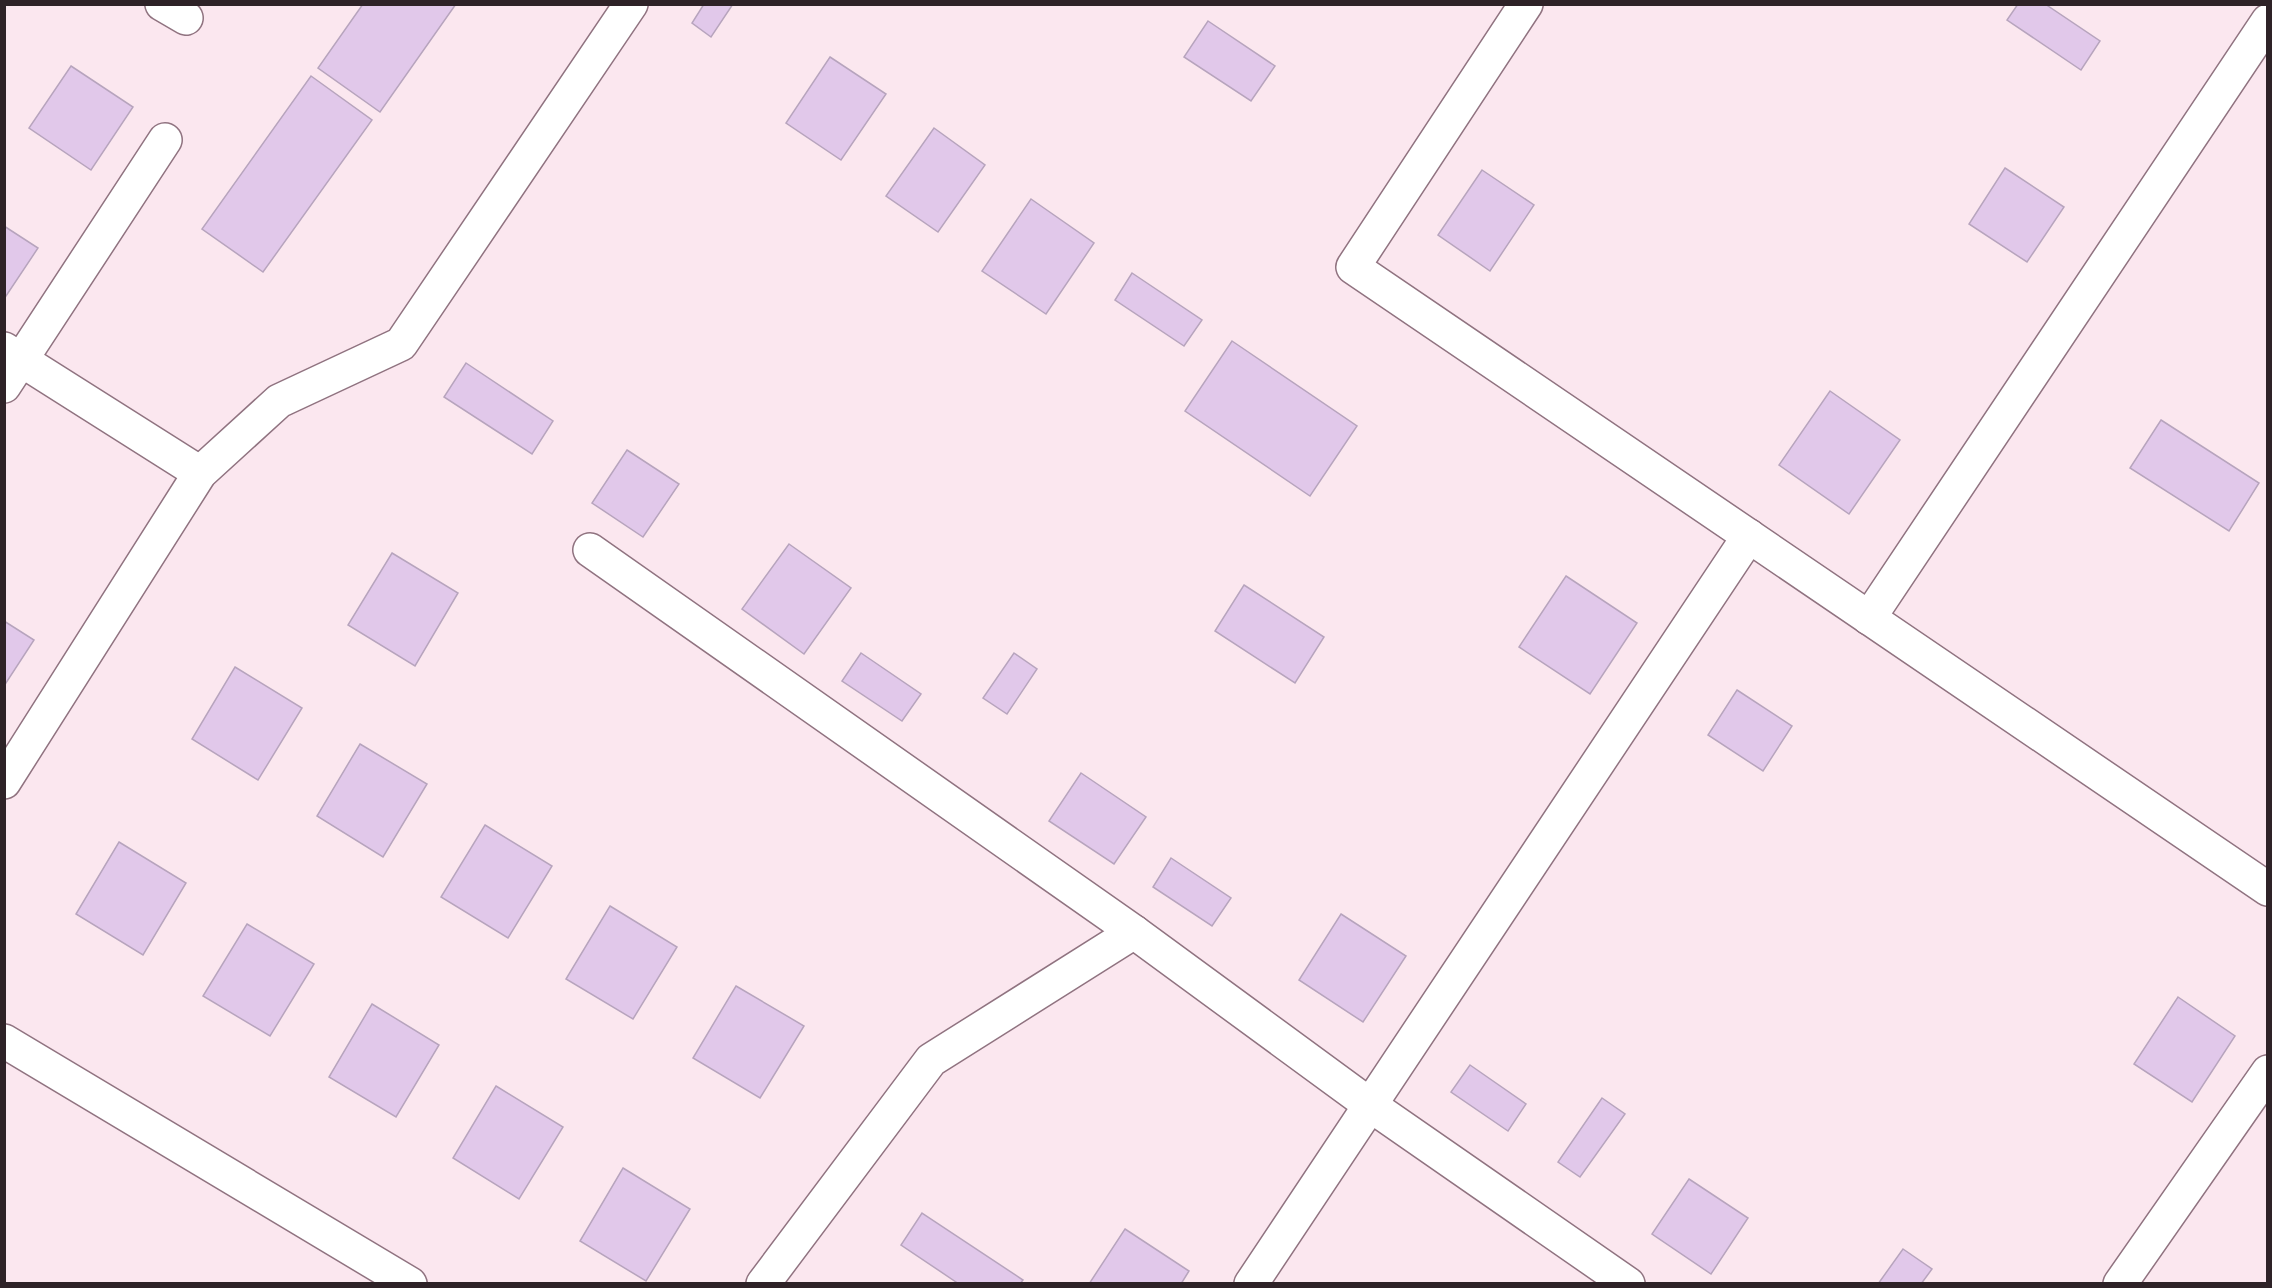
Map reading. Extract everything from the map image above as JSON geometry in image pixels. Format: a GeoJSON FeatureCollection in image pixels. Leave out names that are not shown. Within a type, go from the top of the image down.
{"type":"FeatureCollection","features":[{"type":"Feature","properties":{"kind":"street"},"geometry":{"type":"LineString","coordinates":[[4,782],[200,473],[279,401],[401,344],[631,4]]}},
{"type":"Feature","properties":{"kind":"street"},"geometry":{"type":"LineString","coordinates":[[1526,4],[1353,267],[2268,889]]}},
{"type":"Feature","properties":{"kind":"street"},"geometry":{"type":"LineString","coordinates":[[1869,618],[2268,21]]}},
{"type":"Feature","properties":{"kind":"street"},"geometry":{"type":"LineString","coordinates":[[165,140],[10,365],[200,473]]}},
{"type":"Feature","properties":{"kind":"street"},"geometry":{"type":"LineString","coordinates":[[1251,1284],[1749,536]]}},
{"type":"Feature","properties":{"kind":"street"},"geometry":{"type":"LineString","coordinates":[[590,550],[1134,932],[1370,1105],[1628,1284]]}},
{"type":"Feature","properties":{"kind":"street"},"geometry":{"type":"LineString","coordinates":[[763,1284],[931,1060],[1134,932]]}},
{"type":"Feature","properties":{"kind":"street"},"geometry":{"type":"LineString","coordinates":[[4,1041],[410,1284]]}},
{"type":"Feature","properties":{"kind":"street"},"geometry":{"type":"LineString","coordinates":[[2121,1284],[2268,1072]]}},
{"type":"Feature","properties":{"kind":"building"},"geometry":{"type":"Polygon","coordinates":[[[363,4],[456,4],[380,112],[318,68],[363,4]]]}},
{"type":"Feature","properties":{"kind":"building"},"geometry":{"type":"Polygon","coordinates":[[[704,4],[733,4],[711,37],[692,23],[704,4]]]}},
{"type":"Feature","properties":{"kind":"building"},"geometry":{"type":"Polygon","coordinates":[[[2018,4],[2045,4],[2100,41],[2081,70],[2007,20],[2018,4]]]}},
{"type":"Feature","properties":{"kind":"building"},"geometry":{"type":"Polygon","coordinates":[[[1208,21],[1275,66],[1251,101],[1184,57],[1208,21]]]}},
{"type":"Feature","properties":{"kind":"building"},"geometry":{"type":"Polygon","coordinates":[[[830,57],[886,94],[841,160],[786,123],[830,57]]]}},
{"type":"Feature","properties":{"kind":"building"},"geometry":{"type":"Polygon","coordinates":[[[71,66],[133,107],[91,170],[29,128],[71,66]]]}},
{"type":"Feature","properties":{"kind":"building"},"geometry":{"type":"Polygon","coordinates":[[[311,76],[372,120],[263,272],[202,229],[311,76]]]}},
{"type":"Feature","properties":{"kind":"building"},"geometry":{"type":"Polygon","coordinates":[[[934,128],[985,165],[938,232],[886,196],[934,128]]]}},
{"type":"Feature","properties":{"kind":"building"},"geometry":{"type":"Polygon","coordinates":[[[2005,168],[2064,207],[2027,262],[1969,224],[2005,168]]]}},
{"type":"Feature","properties":{"kind":"building"},"geometry":{"type":"Polygon","coordinates":[[[1482,170],[1534,205],[1490,271],[1438,235],[1482,170]]]}},
{"type":"Feature","properties":{"kind":"building"},"geometry":{"type":"Polygon","coordinates":[[[1031,199],[1094,243],[1046,314],[982,271],[1031,199]]]}},
{"type":"Feature","properties":{"kind":"building"},"geometry":{"type":"Polygon","coordinates":[[[4,226],[38,248],[4,299],[4,226]]]}},
{"type":"Feature","properties":{"kind":"building"},"geometry":{"type":"Polygon","coordinates":[[[1132,273],[1202,320],[1184,346],[1115,300],[1132,273]]]}},
{"type":"Feature","properties":{"kind":"building"},"geometry":{"type":"Polygon","coordinates":[[[1232,341],[1357,426],[1310,496],[1185,411],[1232,341]]]}},
{"type":"Feature","properties":{"kind":"building"},"geometry":{"type":"Polygon","coordinates":[[[466,363],[553,421],[532,454],[444,397],[466,363]]]}},
{"type":"Feature","properties":{"kind":"building"},"geometry":{"type":"Polygon","coordinates":[[[1830,391],[1900,440],[1849,514],[1779,465],[1830,391]]]}},
{"type":"Feature","properties":{"kind":"building"},"geometry":{"type":"Polygon","coordinates":[[[2161,420],[2259,483],[2229,531],[2130,468],[2161,420]]]}},
{"type":"Feature","properties":{"kind":"building"},"geometry":{"type":"Polygon","coordinates":[[[627,450],[679,484],[643,537],[592,503],[627,450]]]}},
{"type":"Feature","properties":{"kind":"building"},"geometry":{"type":"Polygon","coordinates":[[[789,544],[851,588],[804,654],[742,609],[789,544]]]}},
{"type":"Feature","properties":{"kind":"building"},"geometry":{"type":"Polygon","coordinates":[[[392,553],[458,593],[415,666],[348,625],[392,553]]]}},
{"type":"Feature","properties":{"kind":"building"},"geometry":{"type":"Polygon","coordinates":[[[1566,576],[1637,623],[1590,694],[1519,647],[1566,576]]]}},
{"type":"Feature","properties":{"kind":"building"},"geometry":{"type":"Polygon","coordinates":[[[1244,585],[1324,637],[1295,683],[1215,631],[1244,585]]]}},
{"type":"Feature","properties":{"kind":"building"},"geometry":{"type":"Polygon","coordinates":[[[4,621],[34,640],[4,686],[4,621]]]}},
{"type":"Feature","properties":{"kind":"building"},"geometry":{"type":"Polygon","coordinates":[[[861,653],[921,694],[902,721],[842,681],[861,653]]]}},
{"type":"Feature","properties":{"kind":"building"},"geometry":{"type":"Polygon","coordinates":[[[1014,653],[1037,669],[1007,714],[983,698],[1014,653]]]}},
{"type":"Feature","properties":{"kind":"building"},"geometry":{"type":"Polygon","coordinates":[[[235,667],[302,708],[258,780],[192,739],[235,667]]]}},
{"type":"Feature","properties":{"kind":"building"},"geometry":{"type":"Polygon","coordinates":[[[1737,690],[1792,726],[1763,771],[1708,735],[1737,690]]]}},
{"type":"Feature","properties":{"kind":"building"},"geometry":{"type":"Polygon","coordinates":[[[360,744],[427,784],[383,857],[317,816],[360,744]]]}},
{"type":"Feature","properties":{"kind":"building"},"geometry":{"type":"Polygon","coordinates":[[[1081,773],[1146,817],[1114,864],[1049,821],[1081,773]]]}},
{"type":"Feature","properties":{"kind":"building"},"geometry":{"type":"Polygon","coordinates":[[[485,825],[552,866],[508,938],[441,897],[485,825]]]}},
{"type":"Feature","properties":{"kind":"building"},"geometry":{"type":"Polygon","coordinates":[[[119,842],[186,883],[143,955],[76,914],[119,842]]]}},
{"type":"Feature","properties":{"kind":"building"},"geometry":{"type":"Polygon","coordinates":[[[1171,858],[1231,898],[1212,926],[1153,887],[1171,858]]]}},
{"type":"Feature","properties":{"kind":"building"},"geometry":{"type":"Polygon","coordinates":[[[610,906],[677,947],[633,1019],[566,979],[610,906]]]}},
{"type":"Feature","properties":{"kind":"building"},"geometry":{"type":"Polygon","coordinates":[[[1341,914],[1406,956],[1363,1022],[1299,980],[1341,914]]]}},
{"type":"Feature","properties":{"kind":"building"},"geometry":{"type":"Polygon","coordinates":[[[247,924],[314,964],[270,1036],[203,996],[247,924]]]}},
{"type":"Feature","properties":{"kind":"building"},"geometry":{"type":"Polygon","coordinates":[[[736,986],[804,1026],[760,1098],[693,1058],[736,986]]]}},
{"type":"Feature","properties":{"kind":"building"},"geometry":{"type":"Polygon","coordinates":[[[2178,997],[2235,1036],[2192,1102],[2134,1064],[2178,997]]]}},
{"type":"Feature","properties":{"kind":"building"},"geometry":{"type":"Polygon","coordinates":[[[372,1004],[439,1045],[396,1117],[329,1077],[372,1004]]]}},
{"type":"Feature","properties":{"kind":"building"},"geometry":{"type":"Polygon","coordinates":[[[1470,1065],[1526,1104],[1508,1131],[1451,1092],[1470,1065]]]}},
{"type":"Feature","properties":{"kind":"building"},"geometry":{"type":"Polygon","coordinates":[[[496,1086],[563,1127],[519,1199],[453,1158],[496,1086]]]}},
{"type":"Feature","properties":{"kind":"building"},"geometry":{"type":"Polygon","coordinates":[[[1602,1098],[1625,1114],[1580,1177],[1558,1162],[1602,1098]]]}},
{"type":"Feature","properties":{"kind":"building"},"geometry":{"type":"Polygon","coordinates":[[[623,1168],[690,1209],[646,1281],[580,1241],[623,1168]]]}},
{"type":"Feature","properties":{"kind":"building"},"geometry":{"type":"Polygon","coordinates":[[[1689,1179],[1748,1218],[1711,1274],[1652,1234],[1689,1179]]]}},
{"type":"Feature","properties":{"kind":"building"},"geometry":{"type":"Polygon","coordinates":[[[922,1213],[1023,1280],[1020,1284],[959,1284],[901,1245],[922,1213]]]}},
{"type":"Feature","properties":{"kind":"building"},"geometry":{"type":"Polygon","coordinates":[[[1125,1229],[1189,1271],[1181,1284],[1089,1284],[1125,1229]]]}},
{"type":"Feature","properties":{"kind":"building"},"geometry":{"type":"Polygon","coordinates":[[[1903,1249],[1932,1269],[1921,1284],[1878,1284],[1903,1249]]]}}]}
